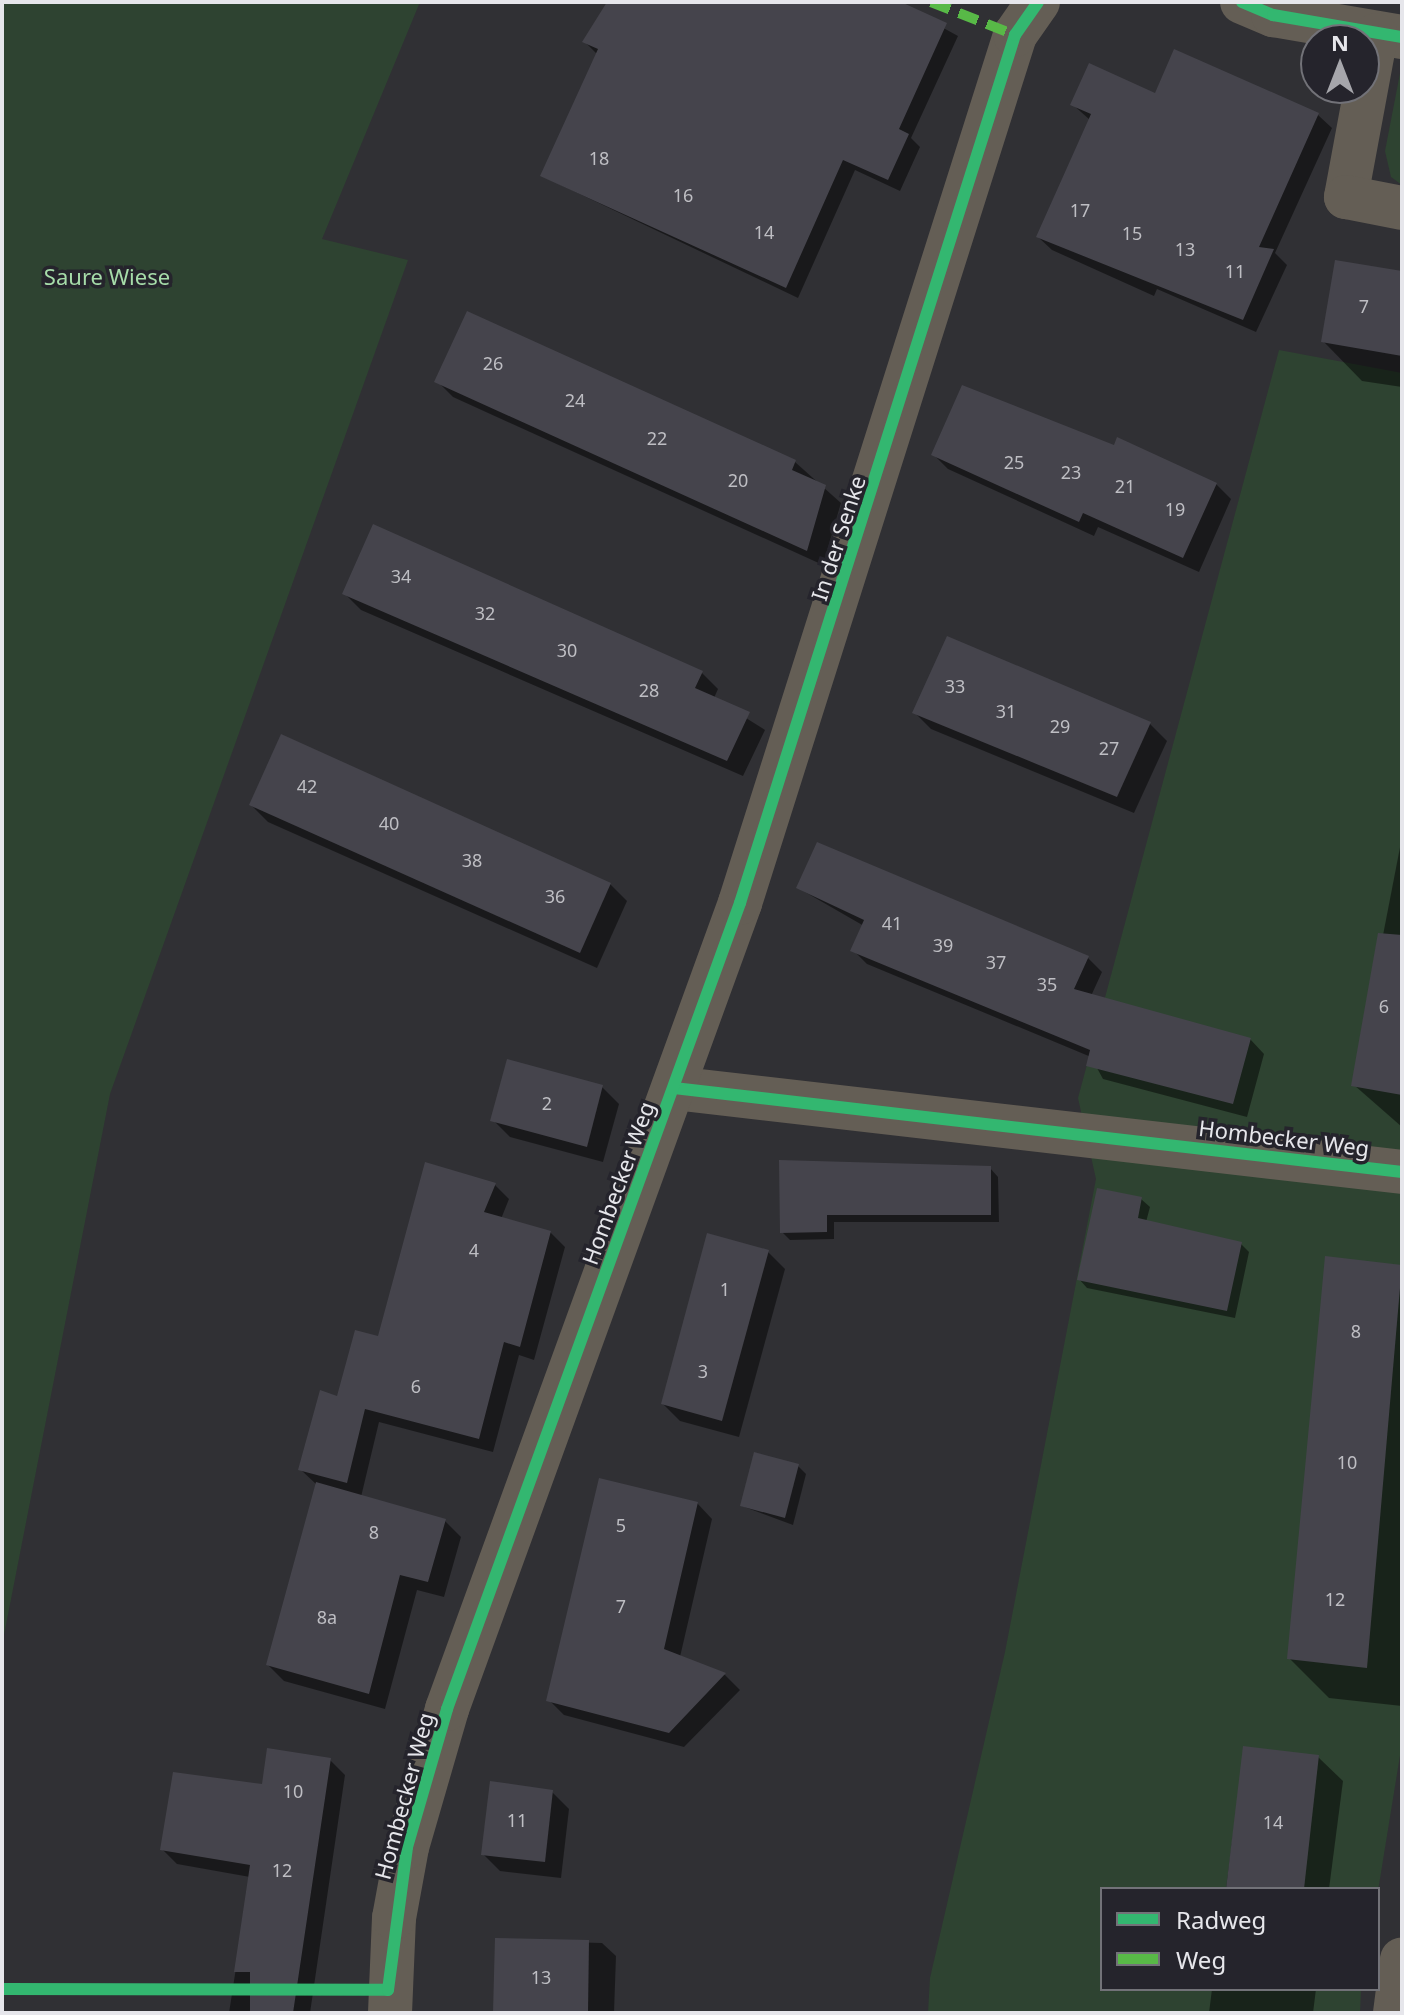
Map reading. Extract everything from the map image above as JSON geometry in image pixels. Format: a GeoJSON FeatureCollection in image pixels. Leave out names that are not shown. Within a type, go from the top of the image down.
{"type":"FeatureCollection","features":[{"type":"Feature","properties":{"kind":"street","name":"In der Senke"},"geometry":{"type":"LineString","coordinates":[[674,1088],[855,553],[1015,35],[1038,2]]}},
{"type":"Feature","properties":{"kind":"street"},"geometry":{"type":"LineString","coordinates":[[1242,2],[1389,36],[1346,197],[1402,208]]}},
{"type":"Feature","properties":{"kind":"street","name":"Hombecker Weg"},"geometry":{"type":"LineString","coordinates":[[390,2013],[404,1861],[447,1709],[674,1088],[1402,1172]]}},
{"type":"Feature","properties":{"kind":"street"},"geometry":{"type":"LineString","coordinates":[[1395,2013],[1402,1959]]}},
{"type":"Feature","properties":{"kind":"green space","name":"Saure Wiese"},"geometry":{"type":"Polygon","coordinates":[[[2,2],[420,2],[322,239],[408,260],[110,1094],[2,1645],[2,2]]]}},
{"type":"Feature","properties":{"kind":"green space"},"geometry":{"type":"Polygon","coordinates":[[[1402,63],[1402,185],[1391,177],[1385,151],[1402,63]]]}},
{"type":"Feature","properties":{"kind":"green space"},"geometry":{"type":"Polygon","coordinates":[[[1279,350],[1402,373],[1402,1743],[1379,1887],[1100,1887],[1100,1991],[1361,1991],[1360,2013],[928,2013],[930,1978],[1005,1652],[1096,1179],[1078,1098],[1279,350]]]}},
{"type":"Feature","properties":{"kind":"building"},"geometry":{"type":"Polygon","coordinates":[[[607,2],[901,2],[947,23],[899,129],[909,134],[888,180],[843,160],[786,288],[540,176],[598,49],[582,42],[607,2]]]}},
{"type":"Feature","properties":{"kind":"building"},"geometry":{"type":"Polygon","coordinates":[[[1174,49],[1319,113],[1259,247],[1274,249],[1243,320],[1036,237],[1091,114],[1070,105],[1089,63],[1155,93],[1174,49]]]}},
{"type":"Feature","properties":{"kind":"building"},"geometry":{"type":"Polygon","coordinates":[[[1335,260],[1402,271],[1402,356],[1321,342],[1335,260]]]}},
{"type":"Feature","properties":{"kind":"building"},"geometry":{"type":"Polygon","coordinates":[[[467,311],[796,460],[792,470],[826,485],[807,551],[434,382],[467,311]]]}},
{"type":"Feature","properties":{"kind":"building"},"geometry":{"type":"Polygon","coordinates":[[[962,385],[1114,445],[1117,437],[1217,483],[1183,558],[1083,513],[1079,522],[931,455],[962,385]]]}},
{"type":"Feature","properties":{"kind":"building"},"geometry":{"type":"Polygon","coordinates":[[[373,524],[703,671],[695,688],[750,712],[727,761],[342,594],[373,524]]]}},
{"type":"Feature","properties":{"kind":"building"},"geometry":{"type":"Polygon","coordinates":[[[947,636],[1151,722],[1117,797],[912,713],[947,636]]]}},
{"type":"Feature","properties":{"kind":"building"},"geometry":{"type":"Polygon","coordinates":[[[281,734],[611,883],[580,953],[249,805],[281,734]]]}},
{"type":"Feature","properties":{"kind":"building"},"geometry":{"type":"Polygon","coordinates":[[[817,842],[1089,956],[1074,989],[1251,1038],[1233,1104],[1086,1066],[1090,1050],[850,951],[864,920],[796,888],[817,842]]]}},
{"type":"Feature","properties":{"kind":"building"},"geometry":{"type":"Polygon","coordinates":[[[1378,933],[1402,935],[1402,1095],[1351,1086],[1378,933]]]}},
{"type":"Feature","properties":{"kind":"building"},"geometry":{"type":"Polygon","coordinates":[[[507,1059],[603,1085],[587,1147],[490,1121],[507,1059]]]}},
{"type":"Feature","properties":{"kind":"building"},"geometry":{"type":"Polygon","coordinates":[[[779,1160],[991,1166],[991,1215],[827,1215],[827,1232],[780,1233],[779,1160]]]}},
{"type":"Feature","properties":{"kind":"building"},"geometry":{"type":"Polygon","coordinates":[[[425,1162],[496,1183],[484,1212],[551,1231],[520,1347],[504,1342],[479,1439],[365,1409],[347,1483],[298,1470],[320,1390],[337,1396],[355,1330],[378,1336],[425,1162]]]}},
{"type":"Feature","properties":{"kind":"building"},"geometry":{"type":"Polygon","coordinates":[[[1097,1188],[1142,1197],[1138,1218],[1242,1242],[1227,1311],[1077,1280],[1097,1188]]]}},
{"type":"Feature","properties":{"kind":"building"},"geometry":{"type":"Polygon","coordinates":[[[707,1233],[769,1250],[722,1421],[661,1404],[707,1233]]]}},
{"type":"Feature","properties":{"kind":"building"},"geometry":{"type":"Polygon","coordinates":[[[1325,1256],[1402,1265],[1367,1668],[1287,1659],[1325,1256]]]}},
{"type":"Feature","properties":{"kind":"building"},"geometry":{"type":"Polygon","coordinates":[[[754,1452],[799,1464],[785,1518],[740,1506],[754,1452]]]}},
{"type":"Feature","properties":{"kind":"building"},"geometry":{"type":"Polygon","coordinates":[[[599,1478],[698,1502],[664,1649],[726,1673],[669,1733],[546,1701],[599,1478]]]}},
{"type":"Feature","properties":{"kind":"building"},"geometry":{"type":"Polygon","coordinates":[[[316,1482],[446,1519],[428,1582],[400,1575],[369,1694],[266,1665],[316,1482]]]}},
{"type":"Feature","properties":{"kind":"building"},"geometry":{"type":"Polygon","coordinates":[[[1243,1746],[1319,1755],[1304,1887],[1226,1887],[1243,1746]]]}},
{"type":"Feature","properties":{"kind":"building"},"geometry":{"type":"Polygon","coordinates":[[[267,1748],[331,1758],[293,2013],[250,2013],[250,1972],[234,1972],[250,1865],[160,1850],[173,1772],[262,1784],[267,1748]]]}},
{"type":"Feature","properties":{"kind":"building"},"geometry":{"type":"Polygon","coordinates":[[[490,1781],[553,1790],[545,1862],[481,1855],[490,1781]]]}},
{"type":"Feature","properties":{"kind":"building"},"geometry":{"type":"Polygon","coordinates":[[[495,1938],[589,1940],[588,2013],[493,2013],[495,1938]]]}},
{"type":"Feature","properties":{"kind":"marked path"},"geometry":{"type":"LineString","coordinates":[[931,2],[1015,35]]}},
{"type":"Feature","properties":{"kind":"cycle path"},"geometry":{"type":"LineString","coordinates":[[2,1989],[388,1990],[407,1847],[447,1709],[740,903],[1015,35],[1038,2]]}},
{"type":"Feature","properties":{"kind":"cycle path"},"geometry":{"type":"LineString","coordinates":[[1242,2],[1273,15],[1402,37]]}},
{"type":"Feature","properties":{"kind":"cycle path"},"geometry":{"type":"LineString","coordinates":[[674,1088],[1402,1172]]}}]}
